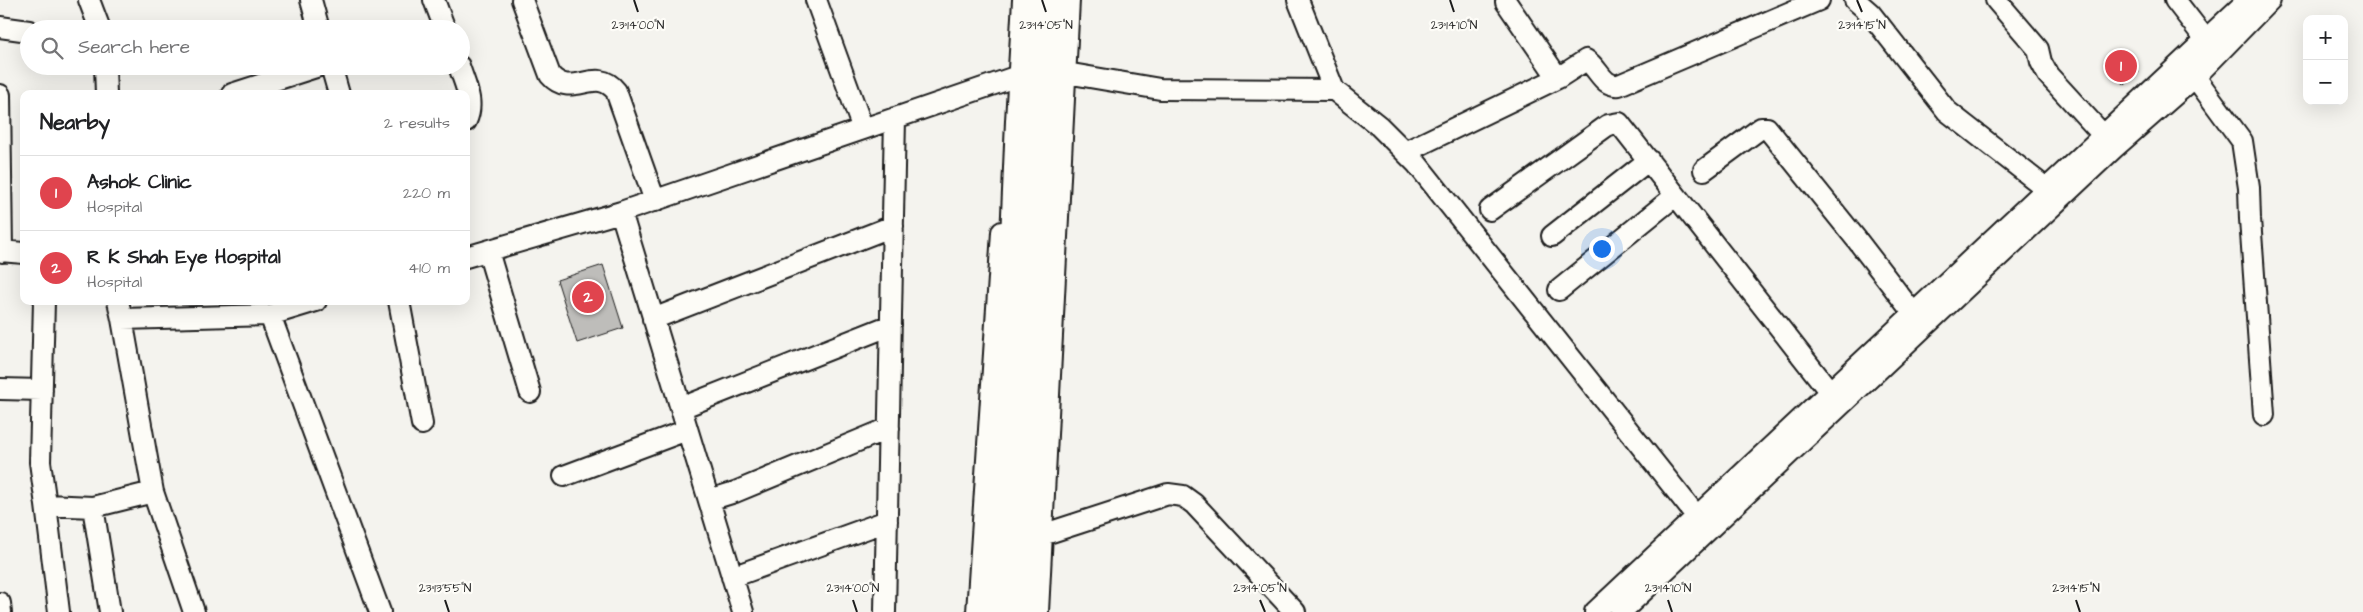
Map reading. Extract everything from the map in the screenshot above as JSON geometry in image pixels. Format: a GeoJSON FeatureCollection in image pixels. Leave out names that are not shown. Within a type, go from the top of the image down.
{"type":"FeatureCollection","features":[{"type":"Feature","properties":{"kind":"main road"},"geometry":{"type":"LineString","coordinates":[[1017,612],[1031,121],[1026,0]]}},
{"type":"Feature","properties":{"kind":"main road"},"geometry":{"type":"LineString","coordinates":[[998,612],[1031,121],[1051,0]]}},
{"type":"Feature","properties":{"kind":"street"},"geometry":{"type":"LineString","coordinates":[[89,0],[97,20]]}},
{"type":"Feature","properties":{"kind":"street"},"geometry":{"type":"LineString","coordinates":[[311,0],[317,20]]}},
{"type":"Feature","properties":{"kind":"street"},"geometry":{"type":"LineString","coordinates":[[434,0],[442,20]]}},
{"type":"Feature","properties":{"kind":"street"},"geometry":{"type":"LineString","coordinates":[[522,0],[550,75],[556,82],[563,86],[602,80],[610,83],[616,91],[655,201]]}},
{"type":"Feature","properties":{"kind":"street"},"geometry":{"type":"LineString","coordinates":[[816,0],[863,129]]}},
{"type":"Feature","properties":{"kind":"street"},"geometry":{"type":"LineString","coordinates":[[977,612],[1016,0]]}},
{"type":"Feature","properties":{"kind":"street"},"geometry":{"type":"LineString","coordinates":[[1038,612],[1069,0]]}},
{"type":"Feature","properties":{"kind":"street"},"geometry":{"type":"LineString","coordinates":[[1298,0],[1334,90],[1378,126],[1418,164],[1698,518]]}},
{"type":"Feature","properties":{"kind":"street"},"geometry":{"type":"LineString","coordinates":[[1405,152],[1558,78],[1586,60],[1592,63],[1606,83],[1612,86],[1619,85],[1819,0]]}},
{"type":"Feature","properties":{"kind":"street"},"geometry":{"type":"LineString","coordinates":[[1855,0],[1870,13],[1946,111],[2048,190]]}},
{"type":"Feature","properties":{"kind":"street"},"geometry":{"type":"LineString","coordinates":[[1996,0],[2035,44],[2048,76],[2103,136]]}},
{"type":"Feature","properties":{"kind":"street"},"geometry":{"type":"LineString","coordinates":[[2175,0],[2206,40]]}},
{"type":"Feature","properties":{"kind":"street"},"geometry":{"type":"LineString","coordinates":[[1595,612],[1698,518],[1913,313],[2048,190],[2248,0]]}},
{"type":"Feature","properties":{"kind":"street"},"geometry":{"type":"LineString","coordinates":[[1621,612],[2114,148],[2196,77],[2270,0]]}},
{"type":"Feature","properties":{"kind":"street"},"geometry":{"type":"LineString","coordinates":[[1506,2],[1558,78]]}},
{"type":"Feature","properties":{"kind":"street"},"geometry":{"type":"LineString","coordinates":[[0,27],[20,30]]}},
{"type":"Feature","properties":{"kind":"street"},"geometry":{"type":"LineString","coordinates":[[1066,74],[1160,89],[1334,90]]}},
{"type":"Feature","properties":{"kind":"street"},"geometry":{"type":"LineString","coordinates":[[105,75],[106,90]]}},
{"type":"Feature","properties":{"kind":"street"},"geometry":{"type":"LineString","coordinates":[[244,90],[290,75]]}},
{"type":"Feature","properties":{"kind":"street"},"geometry":{"type":"LineString","coordinates":[[334,75],[338,90]]}},
{"type":"Feature","properties":{"kind":"street"},"geometry":{"type":"LineString","coordinates":[[461,75],[467,90]]}},
{"type":"Feature","properties":{"kind":"street"},"geometry":{"type":"LineString","coordinates":[[2196,77],[2242,140],[2249,188],[2250,229],[2264,415]]}},
{"type":"Feature","properties":{"kind":"street"},"geometry":{"type":"LineString","coordinates":[[470,257],[655,201],[1012,78]]}},
{"type":"Feature","properties":{"kind":"street"},"geometry":{"type":"LineString","coordinates":[[0,95],[1,252],[20,253]]}},
{"type":"Feature","properties":{"kind":"street"},"geometry":{"type":"LineString","coordinates":[[880,610],[887,521],[895,118]]}},
{"type":"Feature","properties":{"kind":"street"},"geometry":{"type":"LineString","coordinates":[[1490,210],[1608,125],[1615,123],[1627,131],[1675,196],[1830,392]]}},
{"type":"Feature","properties":{"kind":"street"},"geometry":{"type":"LineString","coordinates":[[1704,170],[1761,128],[1767,128],[1913,313]]}},
{"type":"Feature","properties":{"kind":"street"},"geometry":{"type":"LineString","coordinates":[[1552,236],[1648,160]]}},
{"type":"Feature","properties":{"kind":"street"},"geometry":{"type":"LineString","coordinates":[[1559,290],[1675,196]]}},
{"type":"Feature","properties":{"kind":"street"},"geometry":{"type":"LineString","coordinates":[[621,212],[743,612]]}},
{"type":"Feature","properties":{"kind":"street"},"geometry":{"type":"LineString","coordinates":[[654,320],[893,226]]}},
{"type":"Feature","properties":{"kind":"street"},"geometry":{"type":"LineString","coordinates":[[488,251],[530,392]]}},
{"type":"Feature","properties":{"kind":"street"},"geometry":{"type":"LineString","coordinates":[[44,305],[40,462],[59,612]]}},
{"type":"Feature","properties":{"kind":"street"},"geometry":{"type":"LineString","coordinates":[[194,612],[153,492],[120,310],[270,315],[303,305]]}},
{"type":"Feature","properties":{"kind":"street"},"geometry":{"type":"LineString","coordinates":[[400,305],[422,424]]}},
{"type":"Feature","properties":{"kind":"street"},"geometry":{"type":"LineString","coordinates":[[270,315],[380,612]]}},
{"type":"Feature","properties":{"kind":"street"},"geometry":{"type":"LineString","coordinates":[[681,408],[891,325]]}},
{"type":"Feature","properties":{"kind":"street"},"geometry":{"type":"LineString","coordinates":[[0,389],[42,390]]}},
{"type":"Feature","properties":{"kind":"street"},"geometry":{"type":"LineString","coordinates":[[709,500],[744,488],[888,428]]}},
{"type":"Feature","properties":{"kind":"street"},"geometry":{"type":"LineString","coordinates":[[564,476],[687,430]]}},
{"type":"Feature","properties":{"kind":"street"},"geometry":{"type":"LineString","coordinates":[[46,505],[93,507],[153,492]]}},
{"type":"Feature","properties":{"kind":"street"},"geometry":{"type":"LineString","coordinates":[[1042,535],[1109,514],[1155,496],[1168,494],[1182,496],[1194,504],[1295,612]]}},
{"type":"Feature","properties":{"kind":"street"},"geometry":{"type":"LineString","coordinates":[[93,507],[110,612]]}},
{"type":"Feature","properties":{"kind":"street"},"geometry":{"type":"LineString","coordinates":[[732,577],[887,521]]}},
{"type":"Feature","properties":{"kind":"street"},"geometry":{"type":"LineString","coordinates":[[0,603],[1,612]]}},
{"type":"Feature","properties":{"kind":"building"},"geometry":{"type":"Polygon","coordinates":[[[2119,49],[2139,72],[2125,85],[2104,62],[2119,49]]]}},
{"type":"Feature","properties":{"kind":"building"},"geometry":{"type":"Polygon","coordinates":[[[603,265],[623,328],[577,343],[557,280],[603,265]]]}},
{"type":"Feature","properties":{"kind":"place","name":"Ashok Clinic"},"geometry":{"type":"Point","coordinates":[2121,66]}},
{"type":"Feature","properties":{"kind":"place","name":"R K Shah Eye Hospital"},"geometry":{"type":"Point","coordinates":[588,297]}}]}
